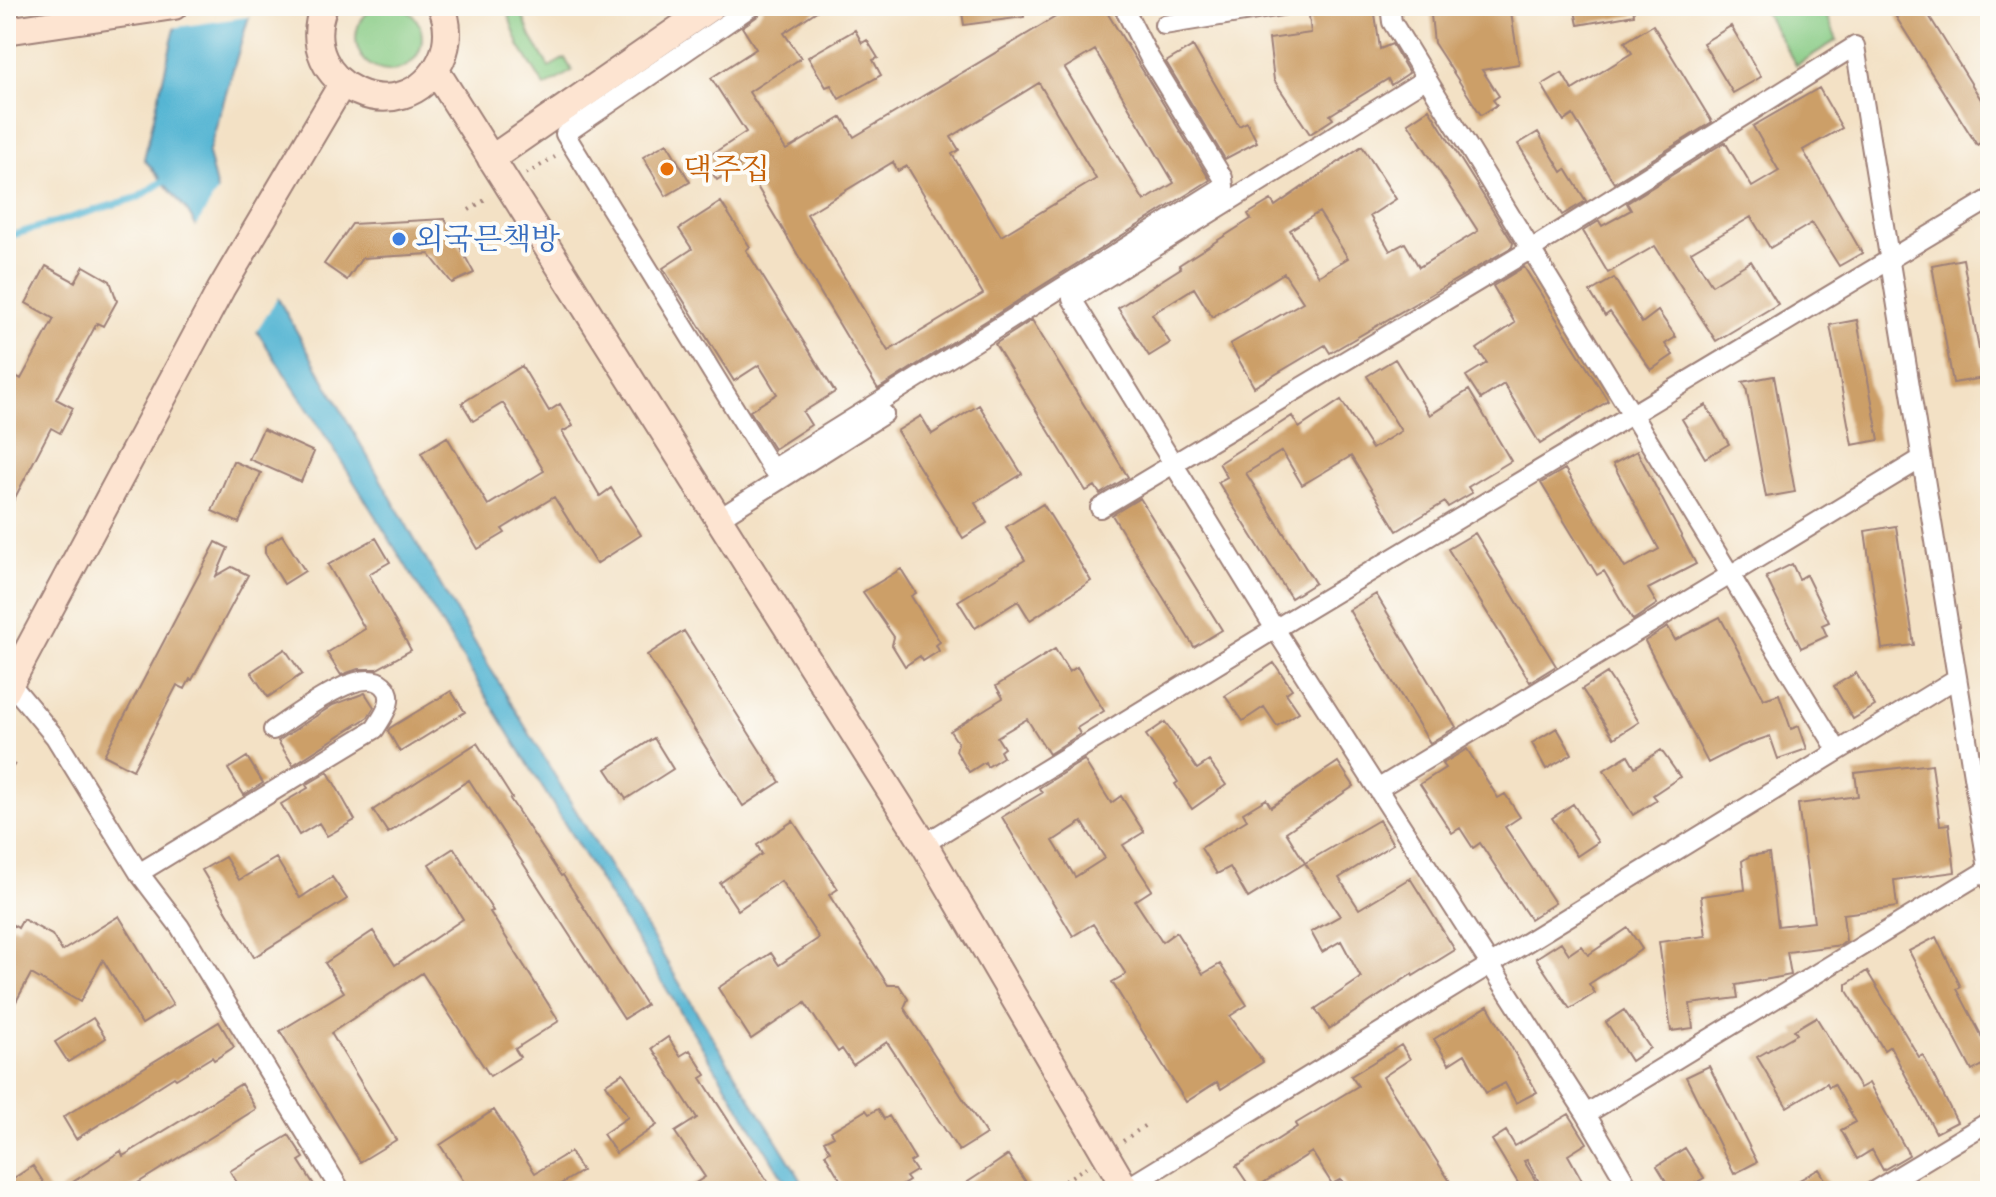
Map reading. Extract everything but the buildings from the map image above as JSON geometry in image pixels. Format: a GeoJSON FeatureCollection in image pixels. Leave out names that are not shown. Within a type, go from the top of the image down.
{"type":"FeatureCollection","features":[{"type":"Feature","properties":{"kind":"street"},"geometry":{"type":"LineString","coordinates":[[6,31],[131,9],[174,6]]}},
{"type":"Feature","properties":{"kind":"street"},"geometry":{"type":"LineString","coordinates":[[324,6],[318,29],[320,49],[328,69],[342,84],[361,95],[381,98],[402,95],[421,86],[436,71],[445,52],[448,31],[441,6]]}},
{"type":"Feature","properties":{"kind":"street"},"geometry":{"type":"LineString","coordinates":[[491,159],[712,6]]}},
{"type":"Feature","properties":{"kind":"street"},"geometry":{"type":"LineString","coordinates":[[752,6],[565,134],[772,469],[1224,186],[1223,178],[1149,57],[1123,6]]}},
{"type":"Feature","properties":{"kind":"street"},"geometry":{"type":"LineString","coordinates":[[1164,25],[1282,6]]}},
{"type":"Feature","properties":{"kind":"street"},"geometry":{"type":"LineString","coordinates":[[1390,6],[1392,22],[1838,751]]}},
{"type":"Feature","properties":{"kind":"street"},"geometry":{"type":"LineString","coordinates":[[1100,508],[1533,248],[1855,46],[1989,873],[1586,1114]]}},
{"type":"Feature","properties":{"kind":"street"},"geometry":{"type":"LineString","coordinates":[[436,71],[924,844],[1126,1190],[1957,678]]}},
{"type":"Feature","properties":{"kind":"street"},"geometry":{"type":"LineString","coordinates":[[1427,78],[1072,299],[1275,629],[1491,964],[1631,1191]]}},
{"type":"Feature","properties":{"kind":"street"},"geometry":{"type":"LineString","coordinates":[[341,1191],[180,927],[139,873],[55,737],[8,687],[221,289],[342,84]]}},
{"type":"Feature","properties":{"kind":"street"},"geometry":{"type":"LineString","coordinates":[[924,844],[1990,199]]}},
{"type":"Feature","properties":{"kind":"street"},"geometry":{"type":"LineString","coordinates":[[718,519],[964,363]]}},
{"type":"Feature","properties":{"kind":"street"},"geometry":{"type":"LineString","coordinates":[[1379,788],[1921,459]]}},
{"type":"Feature","properties":{"kind":"street"},"geometry":{"type":"LineString","coordinates":[[139,873],[375,729],[388,706],[389,694],[382,684],[366,678],[342,686],[273,730]]}},
{"type":"Feature","properties":{"kind":"street"},"geometry":{"type":"LineString","coordinates":[[1874,1191],[1990,1121]]}},
{"type":"Feature","properties":{"kind":"path"},"geometry":{"type":"LineString","coordinates":[[6,761],[18,768]]}},
{"type":"Feature","properties":{"kind":"green space"},"geometry":{"type":"Polygon","coordinates":[[[382,5],[396,5],[408,10],[417,19],[422,38],[420,51],[413,62],[396,71],[382,71],[370,66],[361,57],[356,45],[356,31],[361,19],[370,10],[382,5]]]}},
{"type":"Feature","properties":{"kind":"green space"},"geometry":{"type":"Polygon","coordinates":[[[505,6],[519,6],[531,37],[549,67],[565,58],[572,71],[545,87],[519,45],[505,6]]]}},
{"type":"Feature","properties":{"kind":"green space"},"geometry":{"type":"Polygon","coordinates":[[[1761,6],[1823,6],[1837,40],[1796,65],[1761,6]]]}},
{"type":"Feature","properties":{"kind":"water"},"geometry":{"type":"Polygon","coordinates":[[[185,6],[252,6],[208,154],[217,191],[445,593],[808,1191],[791,1191],[332,446],[256,330],[188,212],[144,159],[175,28],[185,6]]]}},
{"type":"Feature","properties":{"kind":"pier"},"geometry":{"type":"Polygon","coordinates":[[[181,6],[256,6],[254,16],[171,28],[181,6]]]}},
{"type":"Feature","properties":{"kind":"pier"},"geometry":{"type":"Polygon","coordinates":[[[220,187],[280,294],[254,335],[194,230],[220,187]]]}},
{"type":"Feature","properties":{"kind":"waterway"},"geometry":{"type":"LineString","coordinates":[[6,237],[139,197],[168,178]]}},
{"type":"Feature","properties":{"kind":"place","name":"댁주집"},"geometry":{"type":"Point","coordinates":[667,169]}},
{"type":"Feature","properties":{"kind":"place","name":"외국믄책방"},"geometry":{"type":"Point","coordinates":[399,239]}}]}
